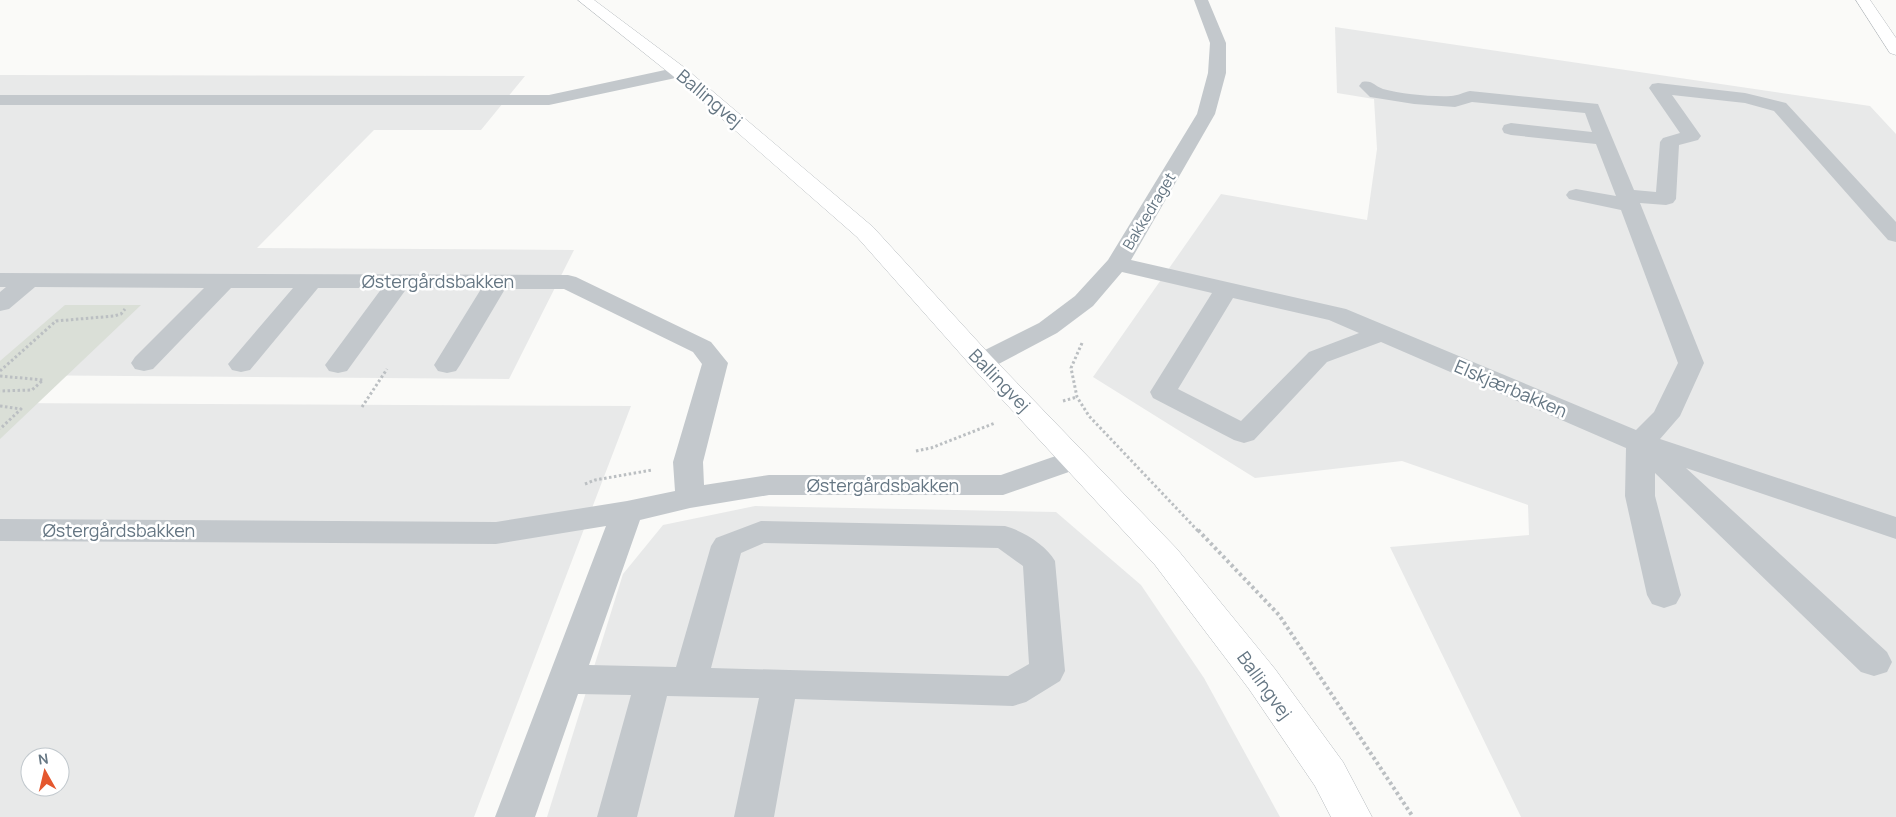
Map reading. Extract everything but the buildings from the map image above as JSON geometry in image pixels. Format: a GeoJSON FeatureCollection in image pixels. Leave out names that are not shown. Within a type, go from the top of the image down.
{"type":"FeatureCollection","features":[{"type":"Feature","properties":{"kind":"main road","name":"Ballingvej"},"geometry":{"type":"LineString","coordinates":[[585,0],[680,72],[865,232],[982,362],[1166,557],[1262,679],[1329,774],[1352,817]]}},
{"type":"Feature","properties":{"kind":"main road"},"geometry":{"type":"LineString","coordinates":[[1863,0],[1896,50]]}},
{"type":"Feature","properties":{"kind":"street","name":"Bakkedraget"},"geometry":{"type":"LineString","coordinates":[[982,362],[1048,328],[1084,301],[1117,264],[1206,114],[1217,73],[1218,43],[1201,0]]}},
{"type":"Feature","properties":{"kind":"street"},"geometry":{"type":"LineString","coordinates":[[0,100],[549,100],[680,72]]}},
{"type":"Feature","properties":{"kind":"street"},"geometry":{"type":"LineString","coordinates":[[1368,86],[1376,93],[1414,99],[1455,102],[1470,96],[1592,108],[1691,364],[1666,416],[1640,442],[1640,496],[1664,595]]}},
{"type":"Feature","properties":{"kind":"street"},"geometry":{"type":"LineString","coordinates":[[1576,195],[1628,201],[1666,199],[1670,142],[1691,136],[1658,88],[1745,98],[1780,107],[1896,235]]}},
{"type":"Feature","properties":{"kind":"street"},"geometry":{"type":"LineString","coordinates":[[1511,129],[1603,139]]}},
{"type":"Feature","properties":{"kind":"street","name":"Elskjærbakken"},"geometry":{"type":"LineString","coordinates":[[1117,264],[1338,314],[1640,442],[1896,528]]}},
{"type":"Feature","properties":{"kind":"street","name":"Østergårdsbakken"},"geometry":{"type":"LineString","coordinates":[[0,280],[568,282],[702,347],[715,363],[688,462],[690,498]]}},
{"type":"Feature","properties":{"kind":"street"},"geometry":{"type":"LineString","coordinates":[[0,304],[29,280]]}},
{"type":"Feature","properties":{"kind":"street"},"geometry":{"type":"LineString","coordinates":[[144,363],[225,280]]}},
{"type":"Feature","properties":{"kind":"street"},"geometry":{"type":"LineString","coordinates":[[241,364],[312,281]]}},
{"type":"Feature","properties":{"kind":"street"},"geometry":{"type":"LineString","coordinates":[[338,364],[400,281]]}},
{"type":"Feature","properties":{"kind":"street"},"geometry":{"type":"LineString","coordinates":[[447,365],[497,282]]}},
{"type":"Feature","properties":{"kind":"street"},"geometry":{"type":"LineString","coordinates":[[1226,290],[1162,392],[1244,434],[1318,357],[1381,333]]}},
{"type":"Feature","properties":{"kind":"street"},"geometry":{"type":"LineString","coordinates":[[1640,442],[1874,662]]}},
{"type":"Feature","properties":{"kind":"street","name":"Østergårdsbakken"},"geometry":{"type":"LineString","coordinates":[[0,530],[496,533],[627,512],[690,498],[769,484],[1003,485],[1073,460]]}},
{"type":"Feature","properties":{"kind":"street"},"geometry":{"type":"LineString","coordinates":[[515,817],[627,512]]}},
{"type":"Feature","properties":{"kind":"street"},"geometry":{"type":"LineString","coordinates":[[567,679],[671,681],[1013,691],[1047,671],[1039,561],[1005,537],[761,532],[727,546],[671,681],[617,817]]}},
{"type":"Feature","properties":{"kind":"street"},"geometry":{"type":"LineString","coordinates":[[754,817],[780,684]]}},
{"type":"Feature","properties":{"kind":"path"},"geometry":{"type":"LineString","coordinates":[[0,371],[56,320],[120,316],[126,310],[124,307]]}},
{"type":"Feature","properties":{"kind":"path"},"geometry":{"type":"LineString","coordinates":[[362,407],[388,369]]}},
{"type":"Feature","properties":{"kind":"path"},"geometry":{"type":"LineString","coordinates":[[0,376],[43,380],[32,390],[0,391]]}},
{"type":"Feature","properties":{"kind":"path"},"geometry":{"type":"LineString","coordinates":[[0,406],[21,409],[0,429]]}},
{"type":"Feature","properties":{"kind":"shaded area"},"geometry":{"type":"Polygon","coordinates":[[[1335,27],[1870,106],[1896,134],[1896,817],[1521,817],[1390,547],[1529,535],[1528,505],[1402,461],[1255,478],[1093,377],[1221,194],[1367,220],[1377,149],[1374,99],[1337,93],[1335,27]]]}},
{"type":"Feature","properties":{"kind":"shaded area"},"geometry":{"type":"Polygon","coordinates":[[[0,75],[525,76],[481,130],[374,130],[257,248],[574,250],[509,379],[0,375],[0,75]]]}},
{"type":"Feature","properties":{"kind":"shaded area"},"geometry":{"type":"Polygon","coordinates":[[[65,305],[141,305],[0,439],[0,361],[65,305]]]}},
{"type":"Feature","properties":{"kind":"shaded area"},"geometry":{"type":"Polygon","coordinates":[[[0,403],[631,406],[474,817],[0,817],[0,403]]]}},
{"type":"Feature","properties":{"kind":"shaded area"},"geometry":{"type":"Polygon","coordinates":[[[755,506],[1056,512],[1141,585],[1204,678],[1280,817],[547,817],[623,574],[663,525],[755,506]]]}}]}
